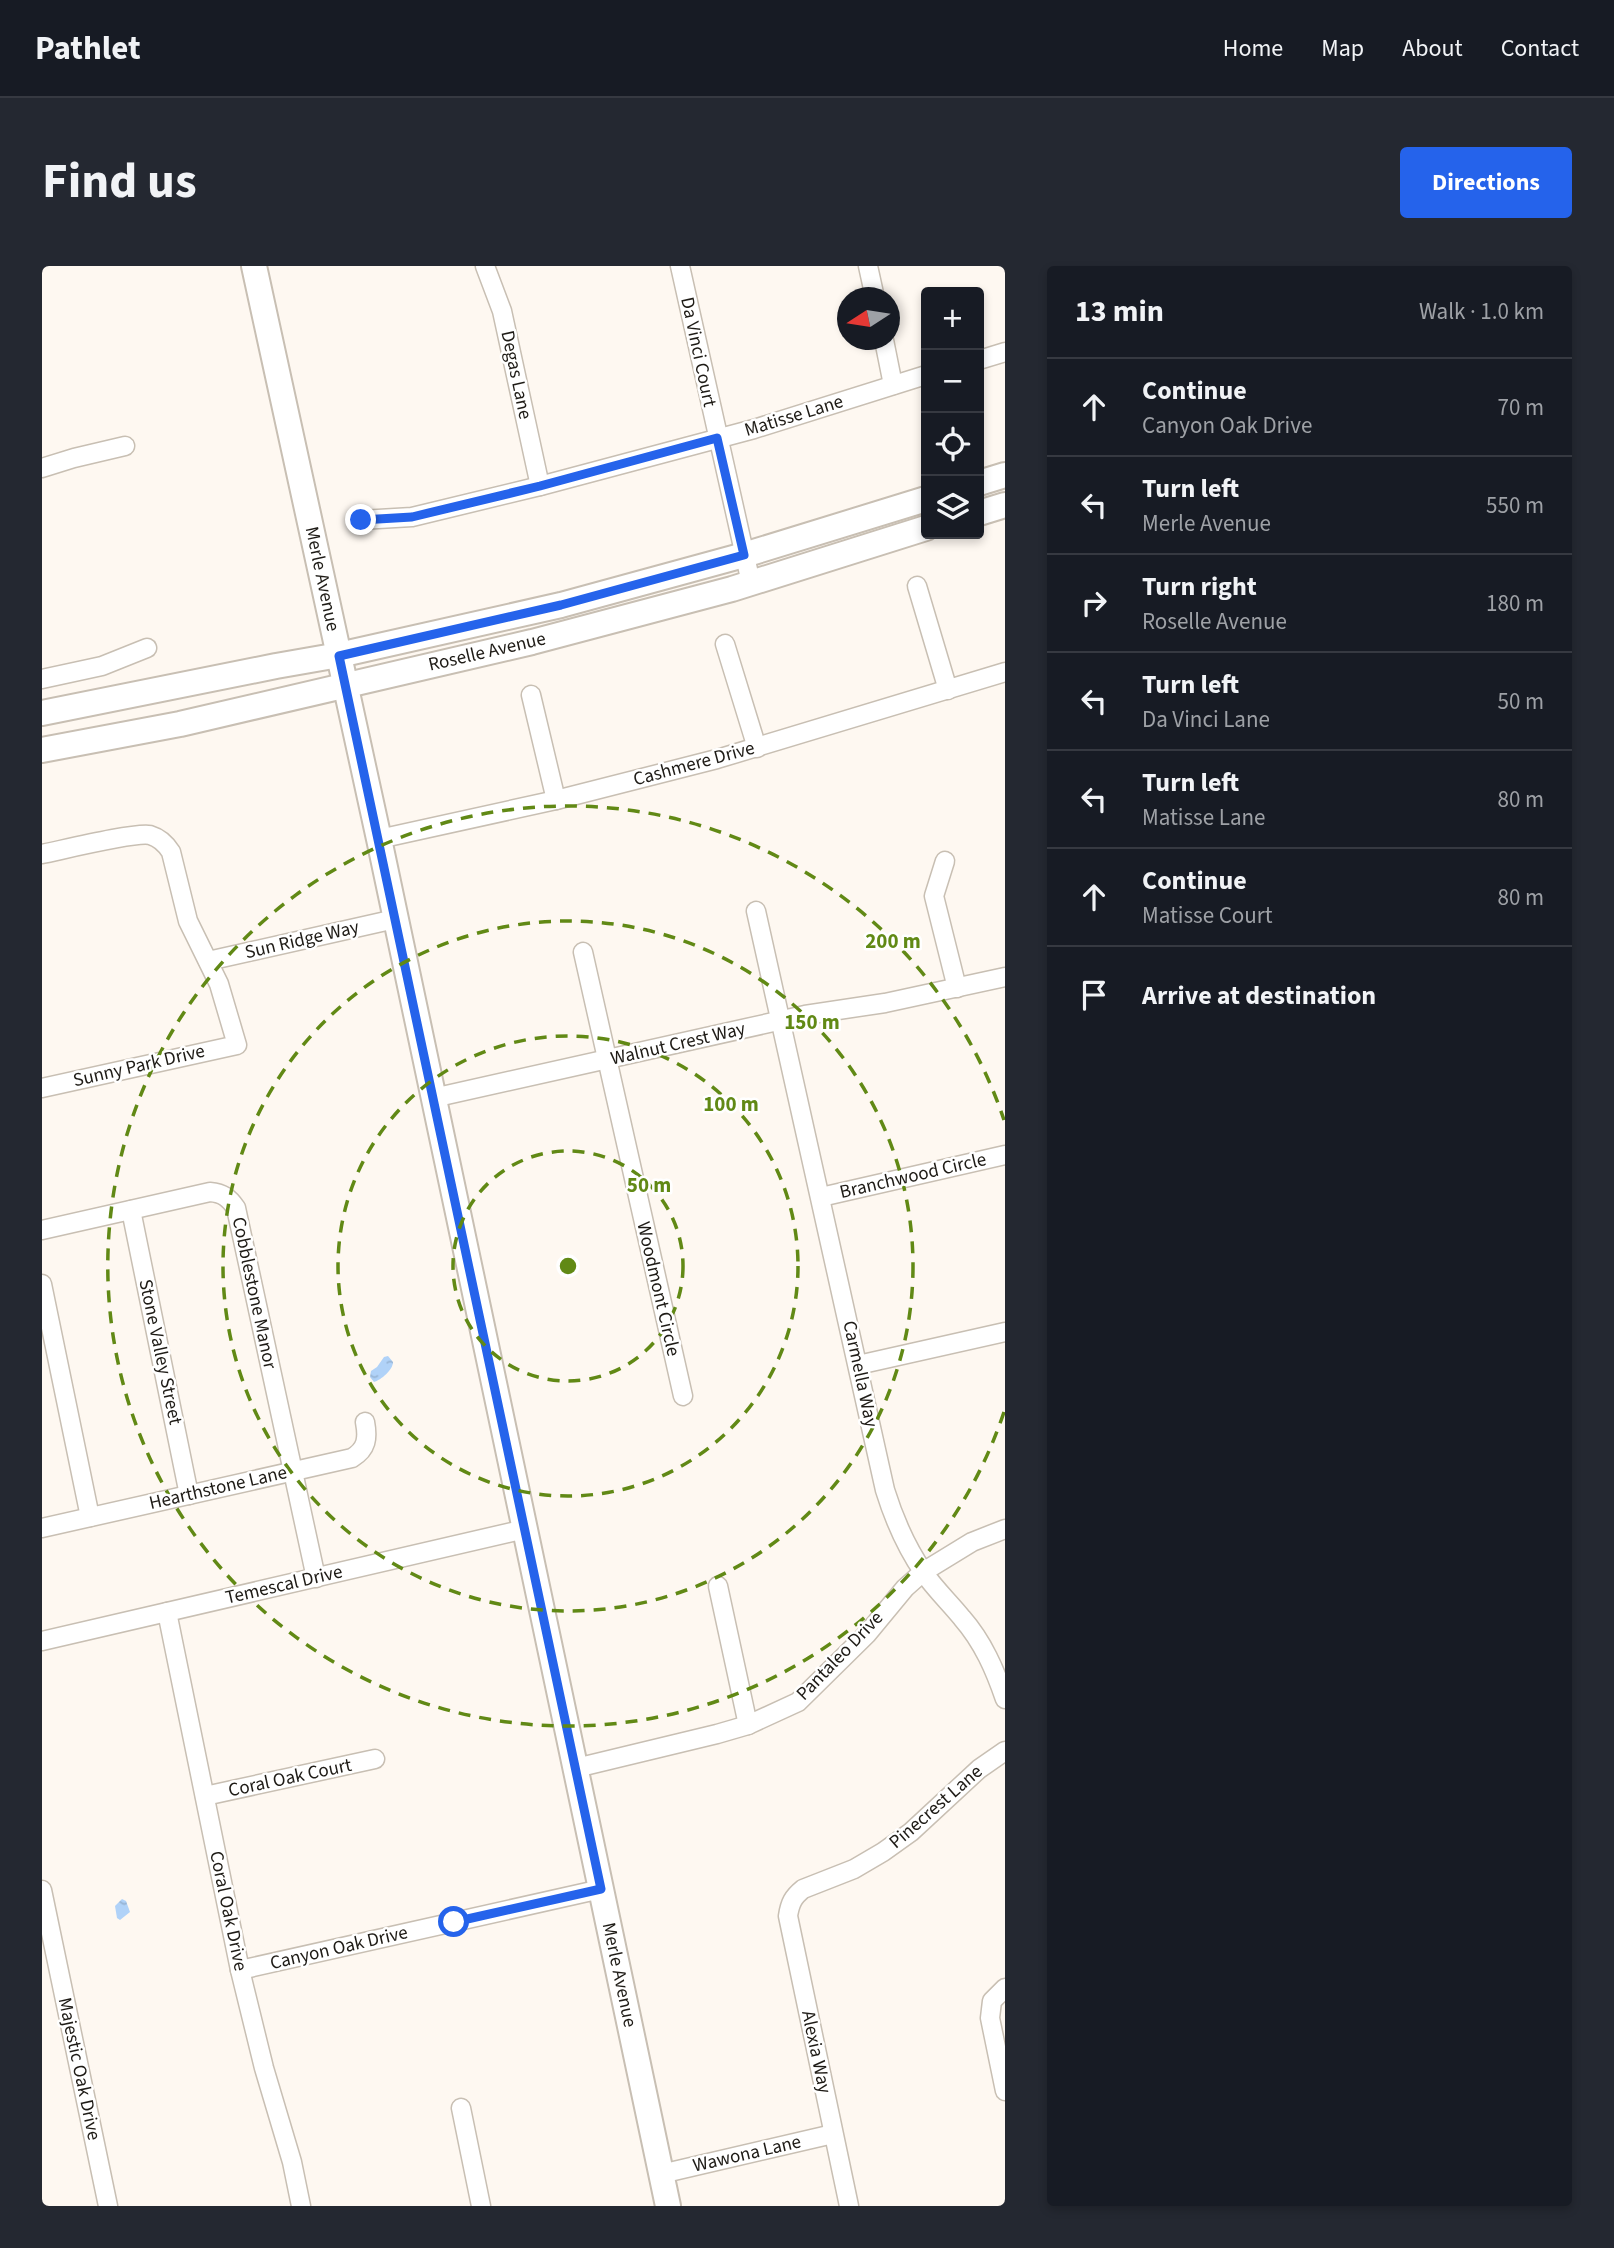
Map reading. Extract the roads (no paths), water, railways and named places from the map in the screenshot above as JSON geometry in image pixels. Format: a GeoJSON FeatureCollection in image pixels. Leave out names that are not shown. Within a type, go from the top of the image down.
{"type":"FeatureCollection","features":[{"type":"Feature","properties":{"kind":"street","name":"Merle Avenue"},"geometry":{"type":"LineString","coordinates":[[254,266],[346,684],[668,2206]]}},
{"type":"Feature","properties":{"kind":"street","name":"Degas Lane"},"geometry":{"type":"LineString","coordinates":[[485,266],[502,311],[540,486]]}},
{"type":"Feature","properties":{"kind":"street","name":"Da Vinci Court"},"geometry":{"type":"LineString","coordinates":[[680,266],[751,583]]}},
{"type":"Feature","properties":{"kind":"street"},"geometry":{"type":"LineString","coordinates":[[868,266],[872,287]]}},
{"type":"Feature","properties":{"kind":"street"},"geometry":{"type":"LineString","coordinates":[[886,350],[893,385]]}},
{"type":"Feature","properties":{"kind":"street"},"geometry":{"type":"LineString","coordinates":[[984,358],[1005,352]]}},
{"type":"Feature","properties":{"kind":"street","name":"Matisse Lane"},"geometry":{"type":"LineString","coordinates":[[361,520],[412,517],[540,486],[754,429],[921,377]]}},
{"type":"Feature","properties":{"kind":"street"},"geometry":{"type":"LineString","coordinates":[[42,468],[125,446]]}},
{"type":"Feature","properties":{"kind":"street"},"geometry":{"type":"LineString","coordinates":[[984,481],[1005,475]]}},
{"type":"Feature","properties":{"kind":"street","name":"Roselle Avenue"},"geometry":{"type":"LineString","coordinates":[[42,713],[339,656],[561,605],[744,555],[921,501]]}},
{"type":"Feature","properties":{"kind":"street"},"geometry":{"type":"LineString","coordinates":[[984,511],[1005,505]]}},
{"type":"Feature","properties":{"kind":"street","name":"Roselle Avenue"},"geometry":{"type":"LineString","coordinates":[[42,750],[180,724],[532,642],[682,603],[921,530]]}},
{"type":"Feature","properties":{"kind":"street"},"geometry":{"type":"LineString","coordinates":[[917,586],[948,690]]}},
{"type":"Feature","properties":{"kind":"street"},"geometry":{"type":"LineString","coordinates":[[725,644],[757,748]]}},
{"type":"Feature","properties":{"kind":"street"},"geometry":{"type":"LineString","coordinates":[[42,679],[102,666],[147,648]]}},
{"type":"Feature","properties":{"kind":"street","name":"Cashmere Drive"},"geometry":{"type":"LineString","coordinates":[[379,839],[556,800],[757,748],[1005,672]]}},
{"type":"Feature","properties":{"kind":"street"},"geometry":{"type":"LineString","coordinates":[[531,695],[556,800]]}},
{"type":"Feature","properties":{"kind":"street"},"geometry":{"type":"LineString","coordinates":[[42,854],[142,835],[159,838],[171,852],[188,921],[208,961]]}},
{"type":"Feature","properties":{"kind":"street"},"geometry":{"type":"LineString","coordinates":[[945,861],[934,897],[957,988]]}},
{"type":"Feature","properties":{"kind":"street","name":"Carmella Way"},"geometry":{"type":"LineString","coordinates":[[756,911],[884,1490],[906,1543],[923,1572],[980,1642],[995,1669],[1005,1699]]}},
{"type":"Feature","properties":{"kind":"street","name":"Sun Ridge Way"},"geometry":{"type":"LineString","coordinates":[[208,961],[395,919]]}},
{"type":"Feature","properties":{"kind":"street","name":"Woodmont Circle"},"geometry":{"type":"LineString","coordinates":[[583,953],[682,1395]]}},
{"type":"Feature","properties":{"kind":"street","name":"Sunny Park Drive"},"geometry":{"type":"LineString","coordinates":[[43,1085],[237,1045],[219,984],[208,961]]}},
{"type":"Feature","properties":{"kind":"street","name":"Walnut Crest Way"},"geometry":{"type":"LineString","coordinates":[[433,1098],[782,1020],[1005,977]]}},
{"type":"Feature","properties":{"kind":"street","name":"Branchwood Circle"},"geometry":{"type":"LineString","coordinates":[[821,1197],[1005,1155]]}},
{"type":"Feature","properties":{"kind":"street","name":"Cobblestone Manor"},"geometry":{"type":"LineString","coordinates":[[42,1230],[210,1192],[225,1196],[236,1208],[316,1578]]}},
{"type":"Feature","properties":{"kind":"street","name":"Stone Valley Street"},"geometry":{"type":"LineString","coordinates":[[131,1210],[189,1495]]}},
{"type":"Feature","properties":{"kind":"street"},"geometry":{"type":"LineString","coordinates":[[42,1284],[90,1517]]}},
{"type":"Feature","properties":{"kind":"street"},"geometry":{"type":"LineString","coordinates":[[858,1365],[1005,1332]]}},
{"type":"Feature","properties":{"kind":"street","name":"Hearthstone Lane"},"geometry":{"type":"LineString","coordinates":[[42,1528],[359,1454],[368,1437],[366,1422]]}},
{"type":"Feature","properties":{"kind":"street","name":"Pantaleo Drive"},"geometry":{"type":"LineString","coordinates":[[576,1768],[717,1734],[798,1702],[852,1649],[905,1588],[923,1572],[972,1542],[1005,1529]]}},
{"type":"Feature","properties":{"kind":"street","name":"Temescal Drive"},"geometry":{"type":"LineString","coordinates":[[42,1641],[525,1530]]}},
{"type":"Feature","properties":{"kind":"street"},"geometry":{"type":"LineString","coordinates":[[718,1586],[748,1724]]}},
{"type":"Feature","properties":{"kind":"street","name":"Coral Oak Drive"},"geometry":{"type":"LineString","coordinates":[[167,1612],[240,1970],[264,2068],[292,2162],[301,2206]]}},
{"type":"Feature","properties":{"kind":"street","name":"Pinecrest Lane"},"geometry":{"type":"LineString","coordinates":[[793,1899],[803,1889],[854,1869],[883,1852],[911,1832],[979,1769],[1005,1751]]}},
{"type":"Feature","properties":{"kind":"street","name":"Coral Oak Court"},"geometry":{"type":"LineString","coordinates":[[205,1796],[375,1759]]}},
{"type":"Feature","properties":{"kind":"street","name":"Canyon Oak Drive"},"geometry":{"type":"LineString","coordinates":[[240,1970],[601,1889]]}},
{"type":"Feature","properties":{"kind":"street","name":"Majestic Oak Drive"},"geometry":{"type":"LineString","coordinates":[[42,1890],[108,2206]]}},
{"type":"Feature","properties":{"kind":"street","name":"Alexia Way"},"geometry":{"type":"LineString","coordinates":[[793,1899],[788,1916],[849,2206]]}},
{"type":"Feature","properties":{"kind":"street"},"geometry":{"type":"LineString","coordinates":[[1005,1988],[992,2001],[990,2018],[1005,2091]]}},
{"type":"Feature","properties":{"kind":"street"},"geometry":{"type":"LineString","coordinates":[[461,2108],[481,2206]]}},
{"type":"Feature","properties":{"kind":"street","name":"Wawona Lane"},"geometry":{"type":"LineString","coordinates":[[661,2174],[833,2134]]}},
{"type":"Feature","properties":{"kind":"water"},"geometry":{"type":"Polygon","coordinates":[[[388,1356],[393,1362],[391,1368],[374,1382],[370,1377],[371,1371],[388,1356]]]}},
{"type":"Feature","properties":{"kind":"water"},"geometry":{"type":"Polygon","coordinates":[[[122,1899],[126,1901],[130,1912],[120,1920],[117,1918],[115,1906],[122,1899]]]}}]}
